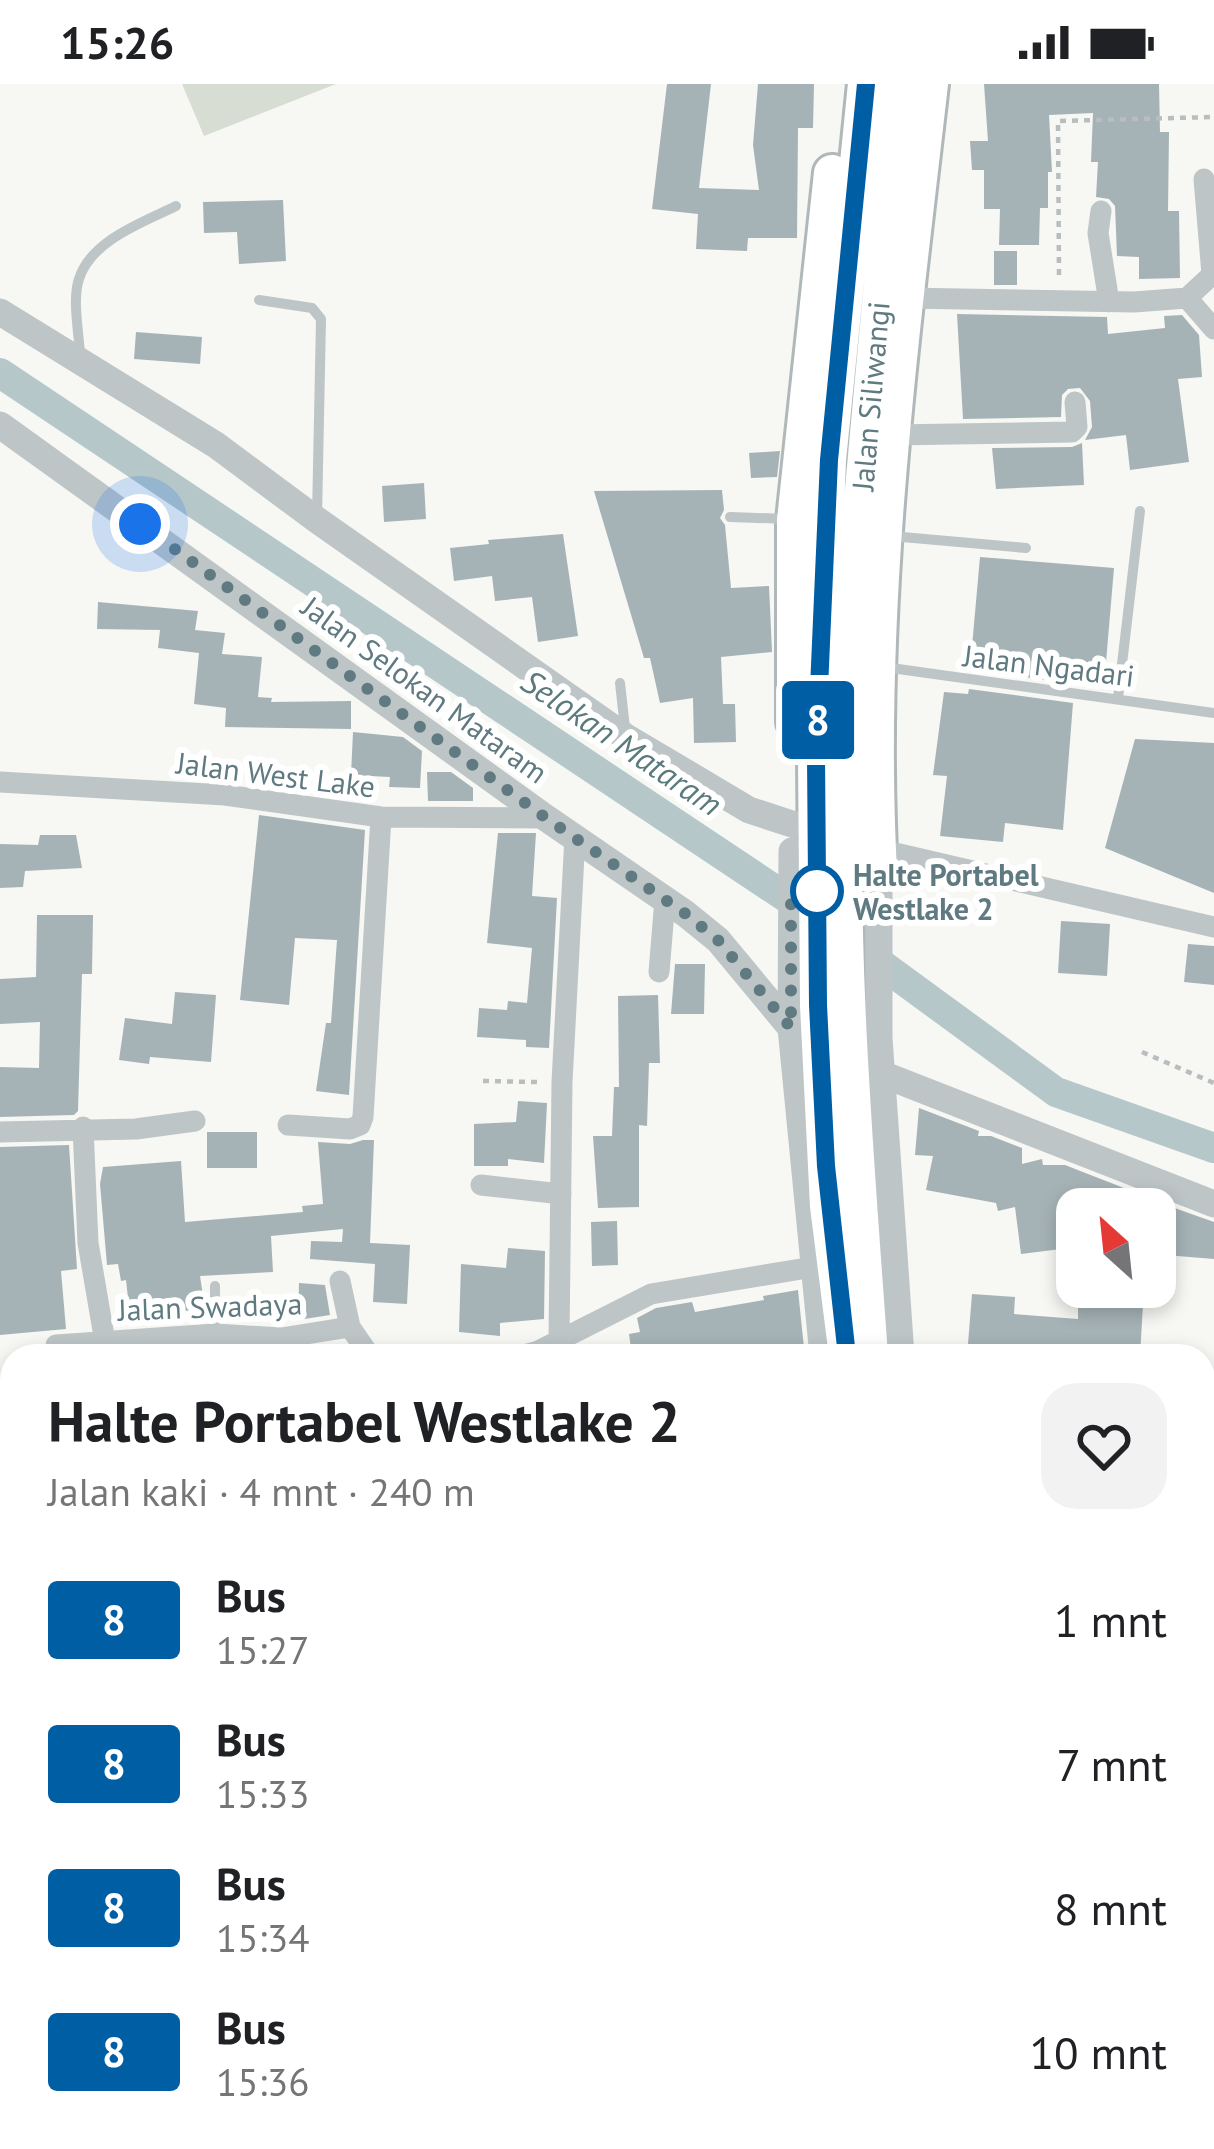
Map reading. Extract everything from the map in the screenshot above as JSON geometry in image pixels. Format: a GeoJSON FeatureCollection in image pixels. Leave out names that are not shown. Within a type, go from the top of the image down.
{"type":"FeatureCollection","features":[{"type":"Feature","properties":{"kind":"highway"},"geometry":{"type":"LineString","coordinates":[[793,838],[842,527],[842,84]]}},
{"type":"Feature","properties":{"kind":"highway","name":"Jalan Siliwangi"},"geometry":{"type":"LineString","coordinates":[[866,84],[879,128]]}},
{"type":"Feature","properties":{"kind":"highway","name":"Jalan Siliwangi"},"geometry":{"type":"LineString","coordinates":[[845,1344],[828,1206],[819,1016],[842,527],[829,460],[869,221],[879,128],[900,84]]}},
{"type":"Feature","properties":{"kind":"highway"},"geometry":{"type":"LineString","coordinates":[[879,861],[877,666],[842,527],[891,434],[930,84]]}},
{"type":"Feature","properties":{"kind":"highway","name":"Jalan Siliwangi"},"geometry":{"type":"LineString","coordinates":[[819,1016],[868,1344]]}},
{"type":"Feature","properties":{"kind":"street"},"geometry":{"type":"LineString","coordinates":[[905,298],[1108,302],[1186,298],[1213,273],[1204,178]]}},
{"type":"Feature","properties":{"kind":"street"},"geometry":{"type":"LineString","coordinates":[[1101,211],[1098,233],[1108,302]]}},
{"type":"Feature","properties":{"kind":"street"},"geometry":{"type":"LineString","coordinates":[[1186,298],[1214,329]]}},
{"type":"Feature","properties":{"kind":"street"},"geometry":{"type":"LineString","coordinates":[[0,312],[216,445],[626,737],[793,838],[790,965],[819,1016],[813,1267],[822,1344]]}},
{"type":"Feature","properties":{"kind":"street"},"geometry":{"type":"LineString","coordinates":[[891,434],[1072,432],[1077,427],[1075,402]]}},
{"type":"Feature","properties":{"kind":"street","name":"Jalan Selokan Mataram"},"geometry":{"type":"LineString","coordinates":[[0,425],[665,899],[819,1016]]}},
{"type":"Feature","properties":{"kind":"street","name":"Jalan West Lake"},"geometry":{"type":"LineString","coordinates":[[0,782],[225,795],[380,817],[546,818]]}},
{"type":"Feature","properties":{"kind":"street"},"geometry":{"type":"LineString","coordinates":[[289,1125],[350,1129],[360,1125],[363,1117],[380,817]]}},
{"type":"Feature","properties":{"kind":"street"},"geometry":{"type":"LineString","coordinates":[[559,1340],[562,1082],[575,836]]}},
{"type":"Feature","properties":{"kind":"street"},"geometry":{"type":"LineString","coordinates":[[900,1344],[879,1038],[879,861],[1214,927]]}},
{"type":"Feature","properties":{"kind":"street"},"geometry":{"type":"LineString","coordinates":[[659,972],[665,899]]}},
{"type":"Feature","properties":{"kind":"street"},"geometry":{"type":"LineString","coordinates":[[882,1074],[1214,1204]]}},
{"type":"Feature","properties":{"kind":"street"},"geometry":{"type":"LineString","coordinates":[[0,1132],[136,1129],[195,1121]]}},
{"type":"Feature","properties":{"kind":"street","name":"Jalan Swadaya"},"geometry":{"type":"LineString","coordinates":[[83,1127],[88,1243],[105,1342],[126,1344]]}},
{"type":"Feature","properties":{"kind":"street"},"geometry":{"type":"LineString","coordinates":[[481,1185],[561,1194]]}},
{"type":"Feature","properties":{"kind":"street"},"geometry":{"type":"LineString","coordinates":[[549,1344],[651,1294],[813,1267]]}},
{"type":"Feature","properties":{"kind":"street"},"geometry":{"type":"LineString","coordinates":[[340,1281],[350,1327],[362,1344]]}},
{"type":"Feature","properties":{"kind":"street","name":"Jalan Swadaya"},"geometry":{"type":"LineString","coordinates":[[170,1344],[215,1334],[281,1338],[350,1327]]}},
{"type":"Feature","properties":{"kind":"street"},"geometry":{"type":"LineString","coordinates":[[72,1344],[105,1342]]}},
{"type":"Feature","properties":{"kind":"lane"},"geometry":{"type":"LineString","coordinates":[[80,363],[78,280],[92,258],[120,234],[176,206]]}},
{"type":"Feature","properties":{"kind":"lane"},"geometry":{"type":"LineString","coordinates":[[259,300],[312,308],[321,319],[316,520]]}},
{"type":"Feature","properties":{"kind":"lane"},"geometry":{"type":"LineString","coordinates":[[1118,698],[1140,511]]}},
{"type":"Feature","properties":{"kind":"lane"},"geometry":{"type":"LineString","coordinates":[[730,517],[1026,548]]}},
{"type":"Feature","properties":{"kind":"lane","name":"Jalan Ngadari"},"geometry":{"type":"LineString","coordinates":[[877,666],[1214,712]]}},
{"type":"Feature","properties":{"kind":"lane"},"geometry":{"type":"LineString","coordinates":[[620,683],[626,737]]}},
{"type":"Feature","properties":{"kind":"lane"},"geometry":{"type":"LineString","coordinates":[[215,1286],[215,1334]]}},
{"type":"Feature","properties":{"kind":"path"},"geometry":{"type":"LineString","coordinates":[[1059,298],[1058,122],[1214,117]]}},
{"type":"Feature","properties":{"kind":"path"},"geometry":{"type":"LineString","coordinates":[[1142,1052],[1214,1083]]}},
{"type":"Feature","properties":{"kind":"path"},"geometry":{"type":"LineString","coordinates":[[483,1081],[562,1082]]}},
{"type":"Feature","properties":{"kind":"shaded area"},"geometry":{"type":"Polygon","coordinates":[[[182,84],[336,84],[204,136],[182,84]]]}},
{"type":"Feature","properties":{"kind":"building"},"geometry":{"type":"Polygon","coordinates":[[[667,84],[711,84],[699,188],[759,190],[753,145],[758,84],[814,84],[813,128],[798,128],[797,238],[748,238],[747,251],[696,249],[698,214],[652,209],[667,84]]]}},
{"type":"Feature","properties":{"kind":"building"},"geometry":{"type":"Polygon","coordinates":[[[984,84],[1159,84],[1160,132],[1169,132],[1168,211],[1179,211],[1180,278],[1139,279],[1139,257],[1117,256],[1115,206],[1109,199],[1096,197],[1098,162],[1091,162],[1093,113],[1049,115],[1052,172],[1048,172],[1048,208],[1040,208],[1039,245],[999,245],[1000,209],[984,209],[984,170],[972,170],[970,141],[988,141],[984,84]]]}},
{"type":"Feature","properties":{"kind":"building"},"geometry":{"type":"Polygon","coordinates":[[[283,200],[286,261],[239,264],[237,232],[204,233],[203,202],[283,200]]]}},
{"type":"Feature","properties":{"kind":"building"},"geometry":{"type":"Polygon","coordinates":[[[994,251],[1017,251],[1017,285],[994,285],[994,251]]]}},
{"type":"Feature","properties":{"kind":"building"},"geometry":{"type":"Polygon","coordinates":[[[957,314],[1107,317],[1108,334],[1165,328],[1164,316],[1182,315],[1199,335],[1202,377],[1178,379],[1189,462],[1130,470],[1126,435],[1085,440],[1092,427],[1090,401],[1080,388],[1062,395],[1061,417],[963,419],[957,314]]]}},
{"type":"Feature","properties":{"kind":"building"},"geometry":{"type":"Polygon","coordinates":[[[136,332],[202,337],[200,364],[134,359],[136,332]]]}},
{"type":"Feature","properties":{"kind":"building"},"geometry":{"type":"Polygon","coordinates":[[[1082,443],[1084,485],[996,489],[992,448],[1082,443]]]}},
{"type":"Feature","properties":{"kind":"building"},"geometry":{"type":"Polygon","coordinates":[[[780,451],[777,477],[751,478],[749,453],[780,451]]]}},
{"type":"Feature","properties":{"kind":"building"},"geometry":{"type":"Polygon","coordinates":[[[424,483],[426,519],[384,522],[382,486],[424,483]]]}},
{"type":"Feature","properties":{"kind":"building"},"geometry":{"type":"Polygon","coordinates":[[[722,490],[720,518],[725,525],[731,588],[769,586],[772,652],[721,657],[723,704],[735,704],[736,742],[694,743],[693,698],[660,703],[650,658],[644,658],[594,491],[722,490]]]}},
{"type":"Feature","properties":{"kind":"building"},"geometry":{"type":"Polygon","coordinates":[[[563,534],[578,636],[538,642],[532,597],[495,601],[492,576],[454,581],[450,548],[563,534]]]}},
{"type":"Feature","properties":{"kind":"building"},"geometry":{"type":"Polygon","coordinates":[[[980,557],[1114,568],[1105,674],[1075,671],[1074,684],[970,669],[980,557]]]}},
{"type":"Feature","properties":{"kind":"building"},"geometry":{"type":"Polygon","coordinates":[[[98,602],[198,611],[195,630],[225,633],[222,654],[262,657],[258,697],[272,698],[271,702],[351,701],[351,729],[225,727],[226,708],[194,704],[199,653],[158,648],[160,630],[97,629],[98,602]]]}},
{"type":"Feature","properties":{"kind":"building"},"geometry":{"type":"Polygon","coordinates":[[[969,689],[1073,703],[1063,830],[1005,823],[1003,842],[940,836],[947,776],[933,775],[944,692],[968,694],[969,689]]]}},
{"type":"Feature","properties":{"kind":"building"},"geometry":{"type":"Polygon","coordinates":[[[353,732],[403,737],[422,751],[420,788],[389,787],[390,777],[351,775],[353,732]]]}},
{"type":"Feature","properties":{"kind":"building"},"geometry":{"type":"Polygon","coordinates":[[[1135,739],[1214,743],[1214,893],[1105,848],[1135,739]]]}},
{"type":"Feature","properties":{"kind":"building"},"geometry":{"type":"Polygon","coordinates":[[[427,772],[451,772],[473,788],[473,801],[428,801],[427,772]]]}},
{"type":"Feature","properties":{"kind":"building"},"geometry":{"type":"Polygon","coordinates":[[[259,815],[365,830],[349,1095],[316,1091],[326,1023],[331,1023],[337,940],[295,938],[289,1005],[240,1000],[259,815]]]}},
{"type":"Feature","properties":{"kind":"building"},"geometry":{"type":"Polygon","coordinates":[[[498,833],[536,833],[532,896],[557,898],[549,1048],[526,1047],[526,1040],[477,1037],[479,1008],[507,1010],[508,1001],[527,1003],[532,948],[487,943],[498,833]]]}},
{"type":"Feature","properties":{"kind":"building"},"geometry":{"type":"Polygon","coordinates":[[[40,835],[76,835],[82,868],[25,871],[23,887],[0,888],[0,844],[38,845],[40,835]]]}},
{"type":"Feature","properties":{"kind":"building"},"geometry":{"type":"Polygon","coordinates":[[[37,915],[93,915],[92,974],[82,974],[78,1111],[74,1115],[0,1117],[0,1067],[39,1068],[40,1022],[0,1024],[0,979],[36,977],[37,915]]]}},
{"type":"Feature","properties":{"kind":"building"},"geometry":{"type":"Polygon","coordinates":[[[1061,921],[1110,924],[1107,976],[1058,973],[1061,921]]]}},
{"type":"Feature","properties":{"kind":"building"},"geometry":{"type":"Polygon","coordinates":[[[1188,944],[1214,946],[1214,985],[1184,982],[1188,944]]]}},
{"type":"Feature","properties":{"kind":"building"},"geometry":{"type":"Polygon","coordinates":[[[675,964],[705,964],[704,1014],[671,1014],[675,964]]]}},
{"type":"Feature","properties":{"kind":"building"},"geometry":{"type":"Polygon","coordinates":[[[175,992],[216,995],[211,1062],[150,1057],[149,1064],[119,1060],[125,1018],[172,1024],[175,992]]]}},
{"type":"Feature","properties":{"kind":"building"},"geometry":{"type":"Polygon","coordinates":[[[658,995],[660,1063],[649,1063],[647,1126],[639,1125],[639,1207],[598,1208],[593,1136],[612,1136],[614,1087],[619,1087],[618,996],[658,995]]]}},
{"type":"Feature","properties":{"kind":"building"},"geometry":{"type":"Polygon","coordinates":[[[518,1101],[547,1103],[544,1163],[508,1159],[508,1166],[474,1166],[474,1124],[516,1122],[518,1101]]]}},
{"type":"Feature","properties":{"kind":"building"},"geometry":{"type":"Polygon","coordinates":[[[919,1108],[979,1131],[978,1136],[1022,1148],[1022,1164],[1042,1159],[1043,1165],[1065,1165],[1124,1188],[1056,1188],[1056,1250],[1021,1254],[1015,1207],[998,1211],[996,1203],[926,1190],[933,1156],[915,1155],[919,1108]]]}},
{"type":"Feature","properties":{"kind":"building"},"geometry":{"type":"Polygon","coordinates":[[[207,1132],[257,1132],[257,1168],[207,1168],[207,1132]]]}},
{"type":"Feature","properties":{"kind":"building"},"geometry":{"type":"Polygon","coordinates":[[[374,1140],[370,1243],[410,1245],[407,1304],[373,1302],[375,1264],[310,1259],[311,1241],[342,1242],[343,1229],[271,1236],[273,1272],[200,1276],[205,1309],[130,1316],[126,1280],[121,1281],[118,1264],[107,1265],[100,1184],[103,1167],[181,1161],[185,1222],[303,1212],[302,1206],[323,1204],[318,1142],[374,1140]]]}},
{"type":"Feature","properties":{"kind":"building"},"geometry":{"type":"Polygon","coordinates":[[[69,1145],[77,1269],[61,1271],[66,1329],[0,1335],[0,1147],[69,1145]]]}},
{"type":"Feature","properties":{"kind":"building"},"geometry":{"type":"Polygon","coordinates":[[[1176,1208],[1214,1222],[1214,1259],[1176,1256],[1176,1208]]]}},
{"type":"Feature","properties":{"kind":"building"},"geometry":{"type":"Polygon","coordinates":[[[617,1221],[618,1265],[592,1266],[591,1222],[617,1221]]]}},
{"type":"Feature","properties":{"kind":"building"},"geometry":{"type":"Polygon","coordinates":[[[508,1248],[545,1251],[544,1319],[500,1323],[500,1336],[459,1332],[461,1264],[506,1268],[508,1248]]]}},
{"type":"Feature","properties":{"kind":"building"},"geometry":{"type":"Polygon","coordinates":[[[299,1283],[325,1285],[330,1315],[298,1320],[299,1283]]]}},
{"type":"Feature","properties":{"kind":"building"},"geometry":{"type":"Polygon","coordinates":[[[798,1290],[804,1344],[630,1344],[629,1334],[640,1332],[637,1318],[656,1308],[692,1302],[695,1312],[764,1300],[763,1296],[798,1290]]]}},
{"type":"Feature","properties":{"kind":"building"},"geometry":{"type":"Polygon","coordinates":[[[972,1294],[1015,1297],[1014,1314],[1078,1319],[1078,1308],[1143,1308],[1141,1344],[968,1344],[972,1294]]]}},
{"type":"Feature","properties":{"kind":"waterway","name":"Selokan Mataram"},"geometry":{"type":"LineString","coordinates":[[0,373],[808,912]]}},
{"type":"Feature","properties":{"kind":"waterway","name":"Selokan Mataram"},"geometry":{"type":"LineString","coordinates":[[862,950],[1056,1092],[1214,1148]]}},
{"type":"Feature","properties":{"kind":"bus line","name":"8"},"geometry":{"type":"LineString","coordinates":[[845,1344],[828,1206],[818,1005],[816,757],[829,460],[866,84]]}},
{"type":"Feature","properties":{"kind":"place","name":"Halte Portabel Westlake 2"},"geometry":{"type":"Point","coordinates":[817,891]}},
{"type":"Feature","properties":{"kind":"route"},"geometry":{"type":"LineString","coordinates":[[140,524],[686,914],[718,940],[791,1028],[791,889],[817,891]]}}]}
